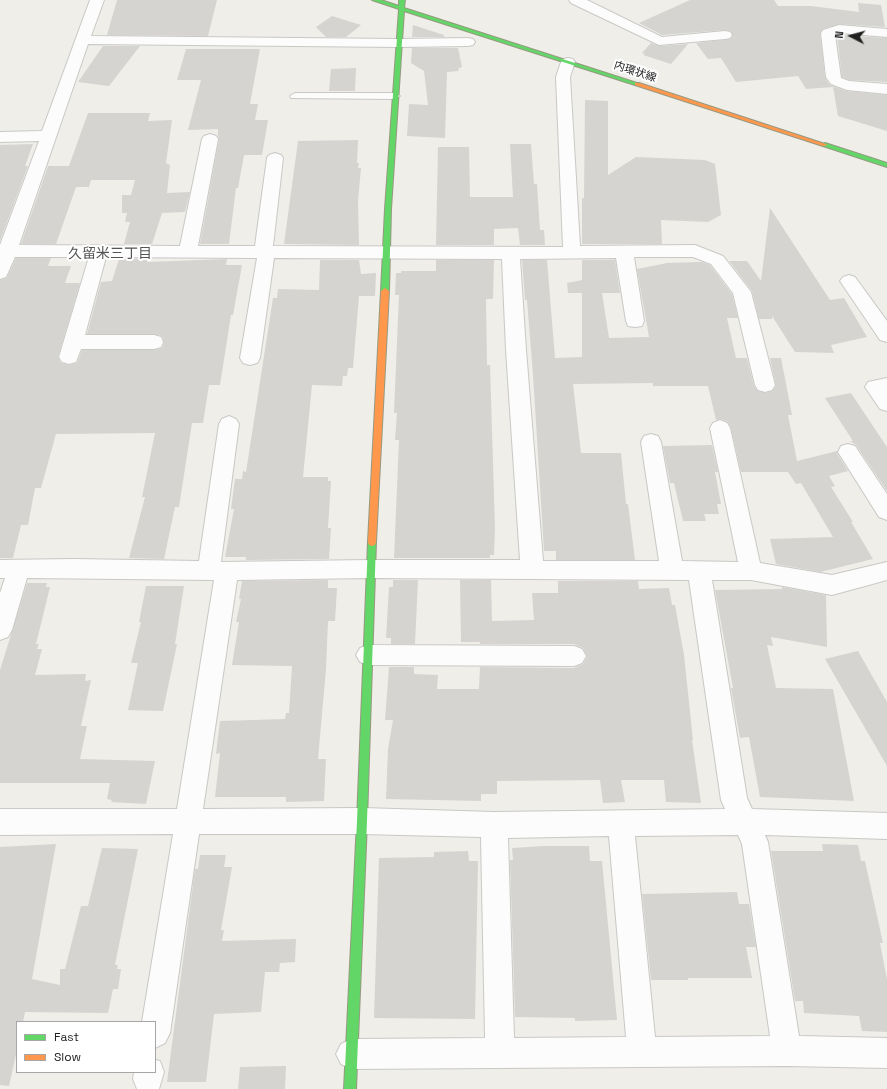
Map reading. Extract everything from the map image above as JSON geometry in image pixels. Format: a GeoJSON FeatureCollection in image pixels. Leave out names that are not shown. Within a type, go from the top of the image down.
{"type":"FeatureCollection","features":[{"type":"Feature","properties":{"kind":"street"},"geometry":{"type":"LineString","coordinates":[[0,273],[4,251],[49,136],[97,0]]}},
{"type":"Feature","properties":{"kind":"street","name":"内環状線"},"geometry":{"type":"LineString","coordinates":[[375,0],[402,4],[568,62],[887,165]]}},
{"type":"Feature","properties":{"kind":"street"},"geometry":{"type":"LineString","coordinates":[[576,0],[659,41],[725,35]]}},
{"type":"Feature","properties":{"kind":"street"},"geometry":{"type":"LineString","coordinates":[[350,1089],[362,822],[370,569],[384,339],[395,96],[402,4]]}},
{"type":"Feature","properties":{"kind":"street"},"geometry":{"type":"LineString","coordinates":[[887,33],[839,30],[828,33],[833,77],[836,81],[847,86],[887,88]]}},
{"type":"Feature","properties":{"kind":"street"},"geometry":{"type":"LineString","coordinates":[[83,40],[399,43],[468,42]]}},
{"type":"Feature","properties":{"kind":"street"},"geometry":{"type":"LineString","coordinates":[[568,62],[563,77],[572,252]]}},
{"type":"Feature","properties":{"kind":"street"},"geometry":{"type":"LineString","coordinates":[[0,137],[49,136]]}},
{"type":"Feature","properties":{"kind":"street"},"geometry":{"type":"LineString","coordinates":[[188,252],[210,139]]}},
{"type":"Feature","properties":{"kind":"street"},"geometry":{"type":"LineString","coordinates":[[250,358],[266,261],[264,245],[275,158]]}},
{"type":"Feature","properties":{"kind":"street"},"geometry":{"type":"LineString","coordinates":[[4,251],[511,253],[624,251],[702,252],[717,260],[742,292],[765,385]]}},
{"type":"Feature","properties":{"kind":"street"},"geometry":{"type":"LineString","coordinates":[[624,251],[635,321]]}},
{"type":"Feature","properties":{"kind":"street"},"geometry":{"type":"LineString","coordinates":[[99,252],[71,349],[154,342]]}},
{"type":"Feature","properties":{"kind":"street"},"geometry":{"type":"LineString","coordinates":[[511,253],[516,358],[532,569]]}},
{"type":"Feature","properties":{"kind":"street"},"geometry":{"type":"LineString","coordinates":[[849,281],[887,335]]}},
{"type":"Feature","properties":{"kind":"street"},"geometry":{"type":"LineString","coordinates":[[887,385],[875,387],[887,404]]}},
{"type":"Feature","properties":{"kind":"street"},"geometry":{"type":"LineString","coordinates":[[156,1026],[187,822],[218,570],[229,424]]}},
{"type":"Feature","properties":{"kind":"street"},"geometry":{"type":"LineString","coordinates":[[720,428],[751,571]]}},
{"type":"Feature","properties":{"kind":"street"},"geometry":{"type":"LineString","coordinates":[[651,442],[672,571]]}},
{"type":"Feature","properties":{"kind":"street"},"geometry":{"type":"LineString","coordinates":[[848,452],[887,511]]}},
{"type":"Feature","properties":{"kind":"street"},"geometry":{"type":"LineString","coordinates":[[0,630],[9,568],[751,571],[832,585],[887,571]]}},
{"type":"Feature","properties":{"kind":"street"},"geometry":{"type":"LineString","coordinates":[[699,571],[734,800],[755,842],[787,1051]]}},
{"type":"Feature","properties":{"kind":"street"},"geometry":{"type":"LineString","coordinates":[[368,655],[574,656]]}},
{"type":"Feature","properties":{"kind":"street"},"geometry":{"type":"LineString","coordinates":[[0,822],[362,822],[494,825],[744,822],[887,826]]}},
{"type":"Feature","properties":{"kind":"street"},"geometry":{"type":"LineString","coordinates":[[621,823],[642,1052]]}},
{"type":"Feature","properties":{"kind":"street"},"geometry":{"type":"LineString","coordinates":[[494,825],[500,1053]]}},
{"type":"Feature","properties":{"kind":"street"},"geometry":{"type":"LineString","coordinates":[[351,1054],[787,1051],[887,1053]]}},
{"type":"Feature","properties":{"kind":"lane"},"geometry":{"type":"LineString","coordinates":[[295,96],[395,96]]}},
{"type":"Feature","properties":{"kind":"building"},"geometry":{"type":"Polygon","coordinates":[[[117,0],[217,0],[208,36],[107,35],[117,0]]]}},
{"type":"Feature","properties":{"kind":"building"},"geometry":{"type":"Polygon","coordinates":[[[690,0],[774,0],[778,6],[811,6],[859,12],[858,3],[881,5],[885,27],[839,24],[823,29],[820,33],[825,77],[827,81],[830,85],[846,91],[887,95],[887,131],[838,116],[833,87],[806,89],[798,76],[736,82],[721,58],[708,59],[696,43],[730,39],[733,36],[730,31],[725,30],[662,35],[639,23],[690,0]]]}},
{"type":"Feature","properties":{"kind":"building"},"geometry":{"type":"Polygon","coordinates":[[[332,16],[361,25],[346,37],[326,37],[316,27],[332,16]]]}},
{"type":"Feature","properties":{"kind":"building"},"geometry":{"type":"Polygon","coordinates":[[[413,25],[444,35],[444,37],[412,37],[413,25]]]}},
{"type":"Feature","properties":{"kind":"building"},"geometry":{"type":"Polygon","coordinates":[[[837,36],[887,38],[887,82],[849,80],[842,77],[837,36]]]}},
{"type":"Feature","properties":{"kind":"building"},"geometry":{"type":"Polygon","coordinates":[[[651,43],[659,46],[688,44],[671,64],[643,55],[645,54],[642,53],[651,43]]]}},
{"type":"Feature","properties":{"kind":"building"},"geometry":{"type":"Polygon","coordinates":[[[103,46],[140,46],[109,86],[78,82],[103,46]]]}},
{"type":"Feature","properties":{"kind":"building"},"geometry":{"type":"Polygon","coordinates":[[[412,48],[458,48],[462,67],[459,68],[458,71],[447,72],[445,138],[407,136],[409,104],[428,105],[424,71],[411,63],[412,48]]]}},
{"type":"Feature","properties":{"kind":"building"},"geometry":{"type":"Polygon","coordinates":[[[186,49],[260,49],[250,104],[258,104],[255,120],[268,120],[262,155],[244,155],[238,188],[236,188],[229,244],[200,244],[219,139],[218,129],[188,130],[201,80],[177,80],[186,49]]]}},
{"type":"Feature","properties":{"kind":"building"},"geometry":{"type":"Polygon","coordinates":[[[356,68],[355,91],[329,91],[331,69],[356,68]]]}},
{"type":"Feature","properties":{"kind":"building"},"geometry":{"type":"Polygon","coordinates":[[[585,100],[608,101],[608,175],[636,157],[705,160],[715,164],[721,215],[708,222],[661,220],[662,244],[582,244],[585,100]]]}},
{"type":"Feature","properties":{"kind":"building"},"geometry":{"type":"Polygon","coordinates":[[[88,113],[150,113],[148,121],[172,120],[166,163],[170,165],[167,193],[190,192],[185,212],[162,213],[152,244],[124,244],[130,222],[125,222],[127,213],[122,213],[122,195],[131,195],[135,180],[91,180],[89,187],[76,187],[56,244],[21,244],[48,166],[69,166],[88,113]]]}},
{"type":"Feature","properties":{"kind":"building"},"geometry":{"type":"Polygon","coordinates":[[[358,140],[357,163],[359,163],[358,168],[361,168],[358,201],[359,245],[284,244],[298,141],[358,140]]]}},
{"type":"Feature","properties":{"kind":"building"},"geometry":{"type":"Polygon","coordinates":[[[33,144],[25,166],[28,166],[0,241],[0,145],[33,144]]]}},
{"type":"Feature","properties":{"kind":"building"},"geometry":{"type":"Polygon","coordinates":[[[510,144],[531,144],[534,184],[537,184],[540,230],[544,230],[545,245],[520,245],[518,228],[494,229],[494,245],[436,245],[438,147],[469,147],[470,197],[513,197],[510,144]]]}},
{"type":"Feature","properties":{"kind":"building"},"geometry":{"type":"Polygon","coordinates":[[[770,208],[830,300],[844,298],[867,337],[831,345],[834,353],[795,352],[772,316],[772,319],[759,319],[752,291],[729,261],[747,261],[761,281],[770,208]]]}},
{"type":"Feature","properties":{"kind":"building"},"geometry":{"type":"Polygon","coordinates":[[[16,258],[51,258],[48,266],[71,266],[65,283],[80,283],[58,357],[61,363],[69,365],[77,363],[82,350],[154,350],[162,348],[164,343],[162,336],[154,334],[87,334],[101,282],[112,281],[119,259],[148,259],[147,262],[227,259],[226,265],[242,265],[233,315],[231,315],[220,385],[209,385],[203,423],[192,423],[179,507],[175,507],[164,559],[129,558],[145,497],[142,497],[155,433],[56,434],[41,488],[35,488],[28,525],[21,525],[13,558],[0,558],[0,280],[7,278],[16,258]]]}},
{"type":"Feature","properties":{"kind":"building"},"geometry":{"type":"Polygon","coordinates":[[[320,260],[359,260],[361,274],[376,273],[375,296],[359,296],[353,368],[348,368],[347,376],[343,376],[342,386],[312,385],[303,477],[328,477],[328,481],[331,481],[328,528],[331,528],[329,559],[246,560],[246,557],[225,557],[234,509],[231,509],[235,479],[242,479],[243,471],[246,472],[273,298],[277,298],[278,289],[319,290],[320,260]]]}},
{"type":"Feature","properties":{"kind":"building"},"geometry":{"type":"Polygon","coordinates":[[[436,260],[494,260],[493,299],[486,299],[487,365],[490,365],[495,528],[494,555],[490,555],[490,558],[394,558],[399,440],[395,440],[397,413],[394,413],[399,295],[395,295],[396,273],[401,273],[401,271],[436,271],[436,260]]]}},
{"type":"Feature","properties":{"kind":"building"},"geometry":{"type":"Polygon","coordinates":[[[522,260],[547,260],[555,358],[582,357],[582,293],[568,293],[567,283],[582,280],[582,260],[615,260],[620,293],[602,293],[609,338],[649,337],[637,269],[667,263],[702,262],[710,265],[732,294],[738,318],[727,318],[736,358],[747,358],[754,386],[758,391],[765,393],[772,391],[776,386],[770,358],[781,358],[792,415],[788,415],[797,461],[837,451],[848,471],[829,476],[835,486],[831,487],[853,522],[851,522],[873,559],[820,572],[776,564],[770,539],[833,537],[801,483],[796,484],[788,472],[741,472],[731,428],[728,422],[721,419],[716,420],[708,386],[653,386],[653,383],[573,384],[581,453],[621,453],[626,504],[628,504],[635,560],[556,560],[556,551],[544,551],[533,375],[522,260]]]}},
{"type":"Feature","properties":{"kind":"building"},"geometry":{"type":"Polygon","coordinates":[[[851,393],[887,447],[887,491],[856,445],[850,441],[853,441],[825,398],[851,393]]]}},
{"type":"Feature","properties":{"kind":"building"},"geometry":{"type":"Polygon","coordinates":[[[712,445],[718,472],[715,472],[721,504],[717,504],[719,514],[704,514],[706,521],[683,521],[674,483],[670,483],[663,446],[712,445]]]}},
{"type":"Feature","properties":{"kind":"building"},"geometry":{"type":"Polygon","coordinates":[[[328,580],[328,588],[337,588],[335,621],[328,621],[326,669],[318,759],[326,759],[324,801],[286,802],[286,797],[215,797],[220,753],[216,754],[220,721],[285,719],[286,713],[289,713],[292,666],[232,665],[239,622],[236,622],[241,599],[239,599],[242,581],[328,580]]]}},
{"type":"Feature","properties":{"kind":"building"},"geometry":{"type":"Polygon","coordinates":[[[393,580],[418,580],[415,644],[391,644],[391,638],[386,638],[389,587],[393,587],[393,580]]]}},
{"type":"Feature","properties":{"kind":"building"},"geometry":{"type":"Polygon","coordinates":[[[460,580],[491,580],[492,621],[534,620],[532,593],[558,593],[558,581],[638,581],[639,589],[669,588],[672,605],[675,605],[684,655],[692,740],[701,803],[666,802],[664,780],[621,780],[625,802],[603,803],[600,780],[497,781],[497,794],[481,794],[481,801],[386,799],[388,749],[393,720],[385,720],[389,667],[414,667],[414,674],[438,675],[437,689],[479,689],[480,667],[574,668],[583,664],[587,657],[583,648],[574,644],[480,644],[480,642],[461,642],[460,580]]]}},
{"type":"Feature","properties":{"kind":"building"},"geometry":{"type":"Polygon","coordinates":[[[27,583],[47,583],[46,587],[50,587],[36,644],[39,644],[37,649],[42,649],[35,675],[86,674],[85,681],[91,680],[81,726],[87,726],[80,759],[155,761],[146,804],[111,802],[112,800],[107,799],[110,783],[0,783],[0,670],[27,583]]]}},
{"type":"Feature","properties":{"kind":"building"},"geometry":{"type":"Polygon","coordinates":[[[146,586],[184,586],[175,644],[177,644],[163,711],[128,710],[138,663],[131,663],[141,622],[139,622],[146,586]]]}},
{"type":"Feature","properties":{"kind":"building"},"geometry":{"type":"Polygon","coordinates":[[[782,587],[826,595],[827,647],[771,637],[773,646],[767,645],[776,688],[833,689],[854,801],[760,797],[749,737],[740,738],[731,688],[733,688],[715,590],[782,589],[782,587]]]}},
{"type":"Feature","properties":{"kind":"building"},"geometry":{"type":"Polygon","coordinates":[[[858,651],[887,702],[887,766],[825,659],[858,651]]]}},
{"type":"Feature","properties":{"kind":"building"},"geometry":{"type":"Polygon","coordinates":[[[56,844],[32,979],[60,985],[60,969],[65,969],[81,906],[88,906],[102,848],[138,849],[115,965],[118,965],[117,969],[121,969],[118,989],[113,989],[108,1013],[25,1012],[23,1021],[16,1021],[16,1054],[9,1086],[0,1085],[0,847],[56,844]]]}},
{"type":"Feature","properties":{"kind":"building"},"geometry":{"type":"Polygon","coordinates":[[[822,844],[858,845],[861,861],[865,861],[883,943],[880,943],[887,980],[887,1032],[862,1031],[859,1016],[804,1013],[803,1001],[795,1001],[771,851],[823,851],[822,844]]]}},
{"type":"Feature","properties":{"kind":"building"},"geometry":{"type":"Polygon","coordinates":[[[589,846],[590,861],[602,861],[617,1020],[575,1021],[575,1018],[515,1017],[510,860],[513,860],[512,848],[589,846]]]}},
{"type":"Feature","properties":{"kind":"building"},"geometry":{"type":"Polygon","coordinates":[[[468,851],[469,861],[478,861],[475,1019],[374,1018],[379,858],[434,857],[434,852],[468,851]]]}},
{"type":"Feature","properties":{"kind":"building"},"geometry":{"type":"Polygon","coordinates":[[[200,855],[226,855],[224,867],[232,867],[221,930],[224,930],[222,941],[296,939],[295,962],[280,963],[279,972],[265,972],[261,1012],[214,1014],[206,1082],[167,1082],[195,869],[198,869],[200,855]]]}},
{"type":"Feature","properties":{"kind":"building"},"geometry":{"type":"Polygon","coordinates":[[[737,892],[739,904],[749,904],[756,947],[746,947],[752,978],[688,978],[688,980],[651,980],[642,894],[737,892]]]}},
{"type":"Feature","properties":{"kind":"building"},"geometry":{"type":"Polygon","coordinates":[[[286,1066],[285,1089],[238,1089],[240,1067],[286,1066]]]}},
{"type":"Feature","properties":{"kind":"traffic: fast"},"geometry":{"type":"LineString","coordinates":[[375,0],[637,84]]}},
{"type":"Feature","properties":{"kind":"traffic: fast"},"geometry":{"type":"LineString","coordinates":[[385,291],[388,209],[402,0]]}},
{"type":"Feature","properties":{"kind":"traffic: fast"},"geometry":{"type":"LineString","coordinates":[[825,145],[887,165]]}},
{"type":"Feature","properties":{"kind":"traffic: fast"},"geometry":{"type":"LineString","coordinates":[[350,1089],[362,821],[372,542]]}},
{"type":"Feature","properties":{"kind":"traffic: slow"},"geometry":{"type":"LineString","coordinates":[[637,84],[825,145]]}},
{"type":"Feature","properties":{"kind":"traffic: slow"},"geometry":{"type":"LineString","coordinates":[[372,542],[385,291]]}},
{"type":"Feature","properties":{"kind":"district","name":"久留米三丁目"},"geometry":{"type":"Point","coordinates":[110,254]}}]}
